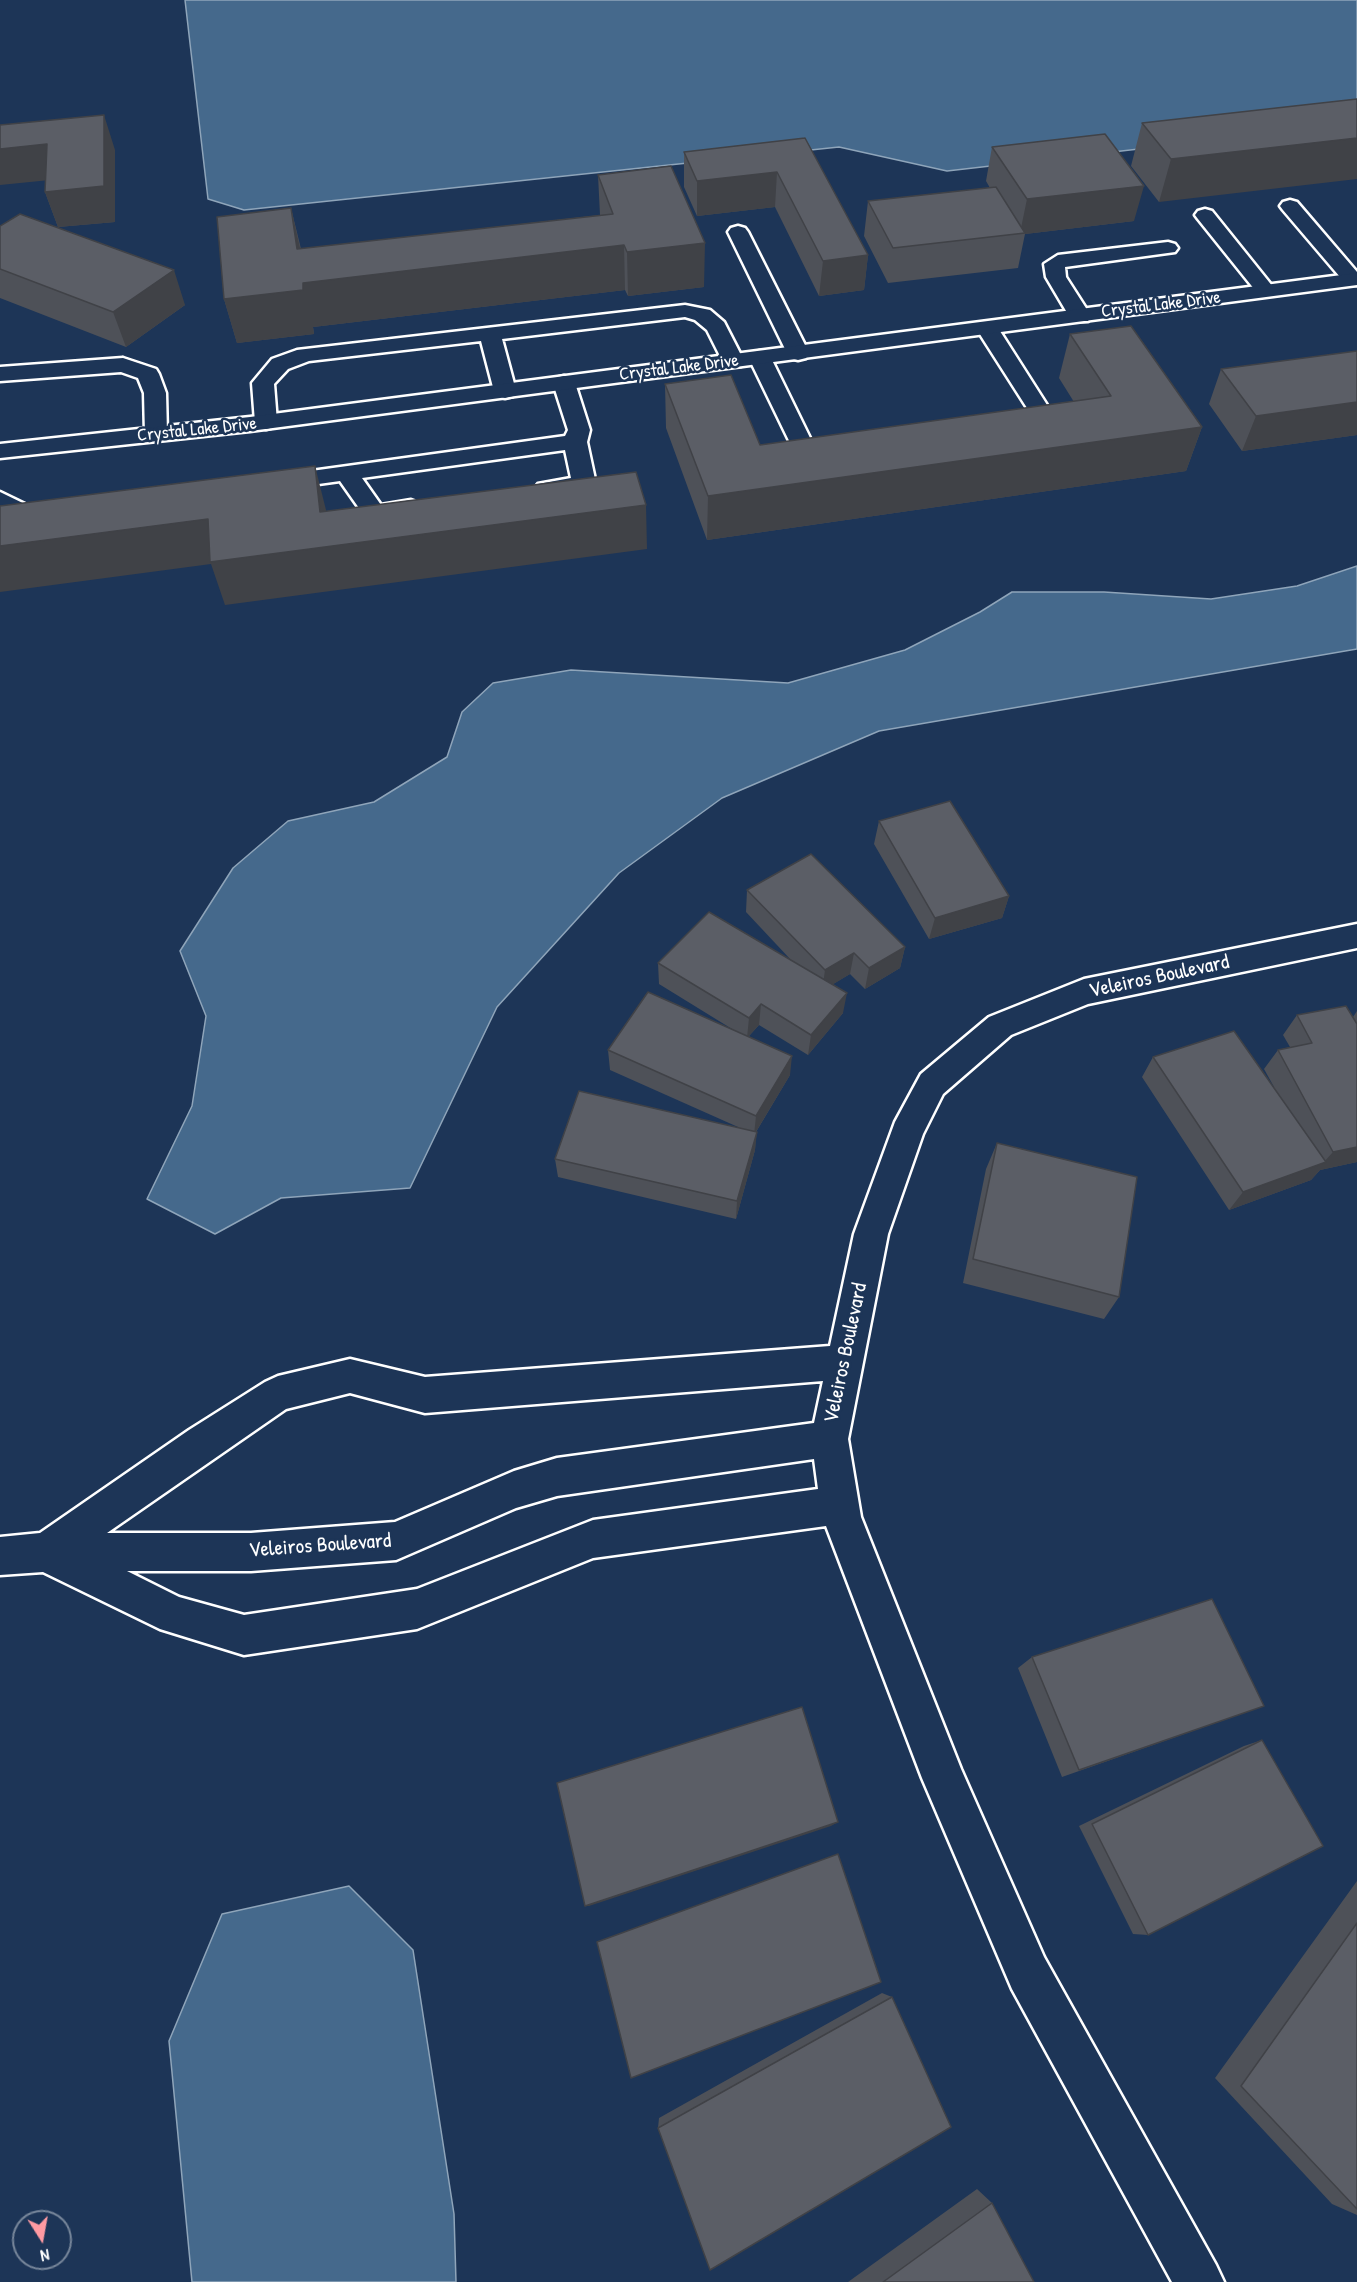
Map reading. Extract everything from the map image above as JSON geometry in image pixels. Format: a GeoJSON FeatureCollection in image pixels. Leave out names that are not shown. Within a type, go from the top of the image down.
{"type":"FeatureCollection","features":[{"type":"Feature","properties":{"kind":"street"},"geometry":{"type":"LineString","coordinates":[[1290,206],[1355,280]]}},
{"type":"Feature","properties":{"kind":"street"},"geometry":{"type":"LineString","coordinates":[[1205,215],[1266,291]]}},
{"type":"Feature","properties":{"kind":"street"},"geometry":{"type":"LineString","coordinates":[[738,232],[798,352]]}},
{"type":"Feature","properties":{"kind":"street"},"geometry":{"type":"LineString","coordinates":[[1080,316],[1056,277],[1054,264],[1065,259],[1168,248]]}},
{"type":"Feature","properties":{"kind":"street","name":"Crystal Lake Drive"},"geometry":{"type":"LineString","coordinates":[[0,451],[266,422],[1355,280]]}},
{"type":"Feature","properties":{"kind":"street"},"geometry":{"type":"LineString","coordinates":[[266,422],[263,383],[280,364],[304,355],[685,311],[702,315],[716,327],[733,361]]}},
{"type":"Feature","properties":{"kind":"street"},"geometry":{"type":"LineString","coordinates":[[986,424],[1042,416],[987,328]]}},
{"type":"Feature","properties":{"kind":"street"},"geometry":{"type":"LineString","coordinates":[[490,333],[505,391]]}},
{"type":"Feature","properties":{"kind":"street"},"geometry":{"type":"LineString","coordinates":[[760,358],[804,450],[861,442]]}},
{"type":"Feature","properties":{"kind":"street"},"geometry":{"type":"LineString","coordinates":[[0,374],[123,365],[148,374],[155,393],[156,434]]}},
{"type":"Feature","properties":{"kind":"street"},"geometry":{"type":"LineString","coordinates":[[526,492],[584,484],[575,442],[579,430],[564,383]]}},
{"type":"Feature","properties":{"kind":"street"},"geometry":{"type":"LineString","coordinates":[[251,487],[575,442]]}},
{"type":"Feature","properties":{"kind":"street"},"geometry":{"type":"LineString","coordinates":[[347,474],[375,513],[433,505]]}},
{"type":"Feature","properties":{"kind":"street"},"geometry":{"type":"LineString","coordinates":[[0,500],[30,516],[77,510]]}},
{"type":"Feature","properties":{"kind":"street","name":"Veleiros Boulevard"},"geometry":{"type":"LineString","coordinates":[[0,1556],[46,1552],[251,1552],[396,1541],[514,1490],[557,1477],[829,1439],[871,1234],[908,1132],[932,1084],[1000,1026],[1084,992],[1357,936]]}},
{"type":"Feature","properties":{"kind":"street"},"geometry":{"type":"LineString","coordinates":[[840,1504],[798,1512],[593,1539],[417,1609],[244,1635],[174,1615],[46,1552],[202,1443],[278,1394],[350,1376],[424,1395],[844,1362]]}},
{"type":"Feature","properties":{"kind":"street"},"geometry":{"type":"LineString","coordinates":[[829,1439],[842,1517],[943,1779],[1028,1973],[1199,2282]]}},
{"type":"Feature","properties":{"kind":"water"},"geometry":{"type":"Polygon","coordinates":[[[185,0],[1357,0],[1357,124],[947,171],[839,147],[244,210],[208,199],[185,0]]]}},
{"type":"Feature","properties":{"kind":"water"},"geometry":{"type":"Polygon","coordinates":[[[1357,566],[1357,649],[879,731],[722,798],[619,873],[497,1007],[410,1188],[281,1198],[215,1234],[147,1199],[192,1106],[206,1016],[180,951],[233,868],[288,821],[374,802],[447,757],[462,712],[493,683],[571,670],[788,683],[905,650],[980,612],[1012,592],[1104,592],[1211,599],[1297,586],[1357,566]]]}},
{"type":"Feature","properties":{"kind":"water"},"geometry":{"type":"Polygon","coordinates":[[[349,1886],[413,1950],[454,2214],[456,2282],[192,2282],[169,2041],[222,1914],[349,1886]]]}},
{"type":"Feature","properties":{"kind":"building"},"geometry":{"type":"Polygon","coordinates":[[[1357,99],[1357,138],[1171,159],[1142,123],[1357,99]]]}},
{"type":"Feature","properties":{"kind":"building"},"geometry":{"type":"Polygon","coordinates":[[[104,115],[104,186],[45,192],[47,144],[0,149],[0,125],[104,115]]]}},
{"type":"Feature","properties":{"kind":"building"},"geometry":{"type":"Polygon","coordinates":[[[1105,134],[1144,186],[1027,199],[992,147],[1105,134]]]}},
{"type":"Feature","properties":{"kind":"building"},"geometry":{"type":"Polygon","coordinates":[[[805,138],[868,255],[823,261],[777,172],[697,181],[684,152],[805,138]]]}},
{"type":"Feature","properties":{"kind":"building"},"geometry":{"type":"Polygon","coordinates":[[[671,166],[705,243],[627,252],[624,245],[303,283],[303,290],[224,299],[217,217],[291,208],[297,249],[613,214],[598,175],[671,166]]]}},
{"type":"Feature","properties":{"kind":"building"},"geometry":{"type":"Polygon","coordinates":[[[996,187],[1025,233],[893,248],[868,201],[996,187]]]}},
{"type":"Feature","properties":{"kind":"building"},"geometry":{"type":"Polygon","coordinates":[[[20,214],[174,270],[113,312],[0,269],[0,226],[20,214]]]}},
{"type":"Feature","properties":{"kind":"building"},"geometry":{"type":"Polygon","coordinates":[[[1131,326],[1202,427],[708,496],[665,384],[731,375],[760,445],[1111,396],[1070,334],[1131,326]]]}},
{"type":"Feature","properties":{"kind":"building"},"geometry":{"type":"Polygon","coordinates":[[[1357,351],[1357,402],[1256,416],[1221,369],[1357,351]]]}},
{"type":"Feature","properties":{"kind":"building"},"geometry":{"type":"Polygon","coordinates":[[[315,466],[320,512],[636,472],[646,505],[210,562],[208,519],[0,546],[0,506],[315,466]]]}},
{"type":"Feature","properties":{"kind":"building"},"geometry":{"type":"Polygon","coordinates":[[[950,801],[1009,896],[935,918],[879,821],[950,801]]]}},
{"type":"Feature","properties":{"kind":"building"},"geometry":{"type":"Polygon","coordinates":[[[811,854],[905,947],[869,968],[854,953],[825,970],[747,890],[811,854]]]}},
{"type":"Feature","properties":{"kind":"building"},"geometry":{"type":"Polygon","coordinates":[[[709,912],[847,993],[811,1035],[761,1004],[749,1018],[658,963],[709,912]]]}},
{"type":"Feature","properties":{"kind":"building"},"geometry":{"type":"Polygon","coordinates":[[[648,992],[792,1056],[756,1116],[608,1050],[648,992]]]}},
{"type":"Feature","properties":{"kind":"building"},"geometry":{"type":"Polygon","coordinates":[[[1346,1006],[1357,1024],[1357,1147],[1333,1152],[1278,1050],[1312,1043],[1297,1015],[1346,1006]]]}},
{"type":"Feature","properties":{"kind":"building"},"geometry":{"type":"Polygon","coordinates":[[[1234,1031],[1326,1162],[1243,1192],[1153,1057],[1234,1031]]]}},
{"type":"Feature","properties":{"kind":"building"},"geometry":{"type":"Polygon","coordinates":[[[579,1091],[757,1132],[737,1201],[555,1159],[579,1091]]]}},
{"type":"Feature","properties":{"kind":"building"},"geometry":{"type":"Polygon","coordinates":[[[997,1143],[1137,1177],[1119,1297],[973,1259],[997,1143]]]}},
{"type":"Feature","properties":{"kind":"building"},"geometry":{"type":"Polygon","coordinates":[[[1212,1599],[1264,1706],[1079,1770],[1032,1657],[1212,1599]]]}},
{"type":"Feature","properties":{"kind":"building"},"geometry":{"type":"Polygon","coordinates":[[[802,1707],[838,1822],[585,1906],[557,1783],[802,1707]]]}},
{"type":"Feature","properties":{"kind":"building"},"geometry":{"type":"Polygon","coordinates":[[[1262,1740],[1323,1846],[1148,1935],[1092,1824],[1262,1740]]]}},
{"type":"Feature","properties":{"kind":"building"},"geometry":{"type":"Polygon","coordinates":[[[838,1854],[881,1982],[631,2078],[597,1942],[838,1854]]]}},
{"type":"Feature","properties":{"kind":"building"},"geometry":{"type":"Polygon","coordinates":[[[1357,1923],[1357,2209],[1241,2086],[1357,1923]]]}},
{"type":"Feature","properties":{"kind":"building"},"geometry":{"type":"Polygon","coordinates":[[[892,1997],[951,2127],[710,2270],[658,2128],[892,1997]]]}},
{"type":"Feature","properties":{"kind":"building"},"geometry":{"type":"Polygon","coordinates":[[[992,2203],[1034,2282],[883,2282],[992,2203]]]}}]}
